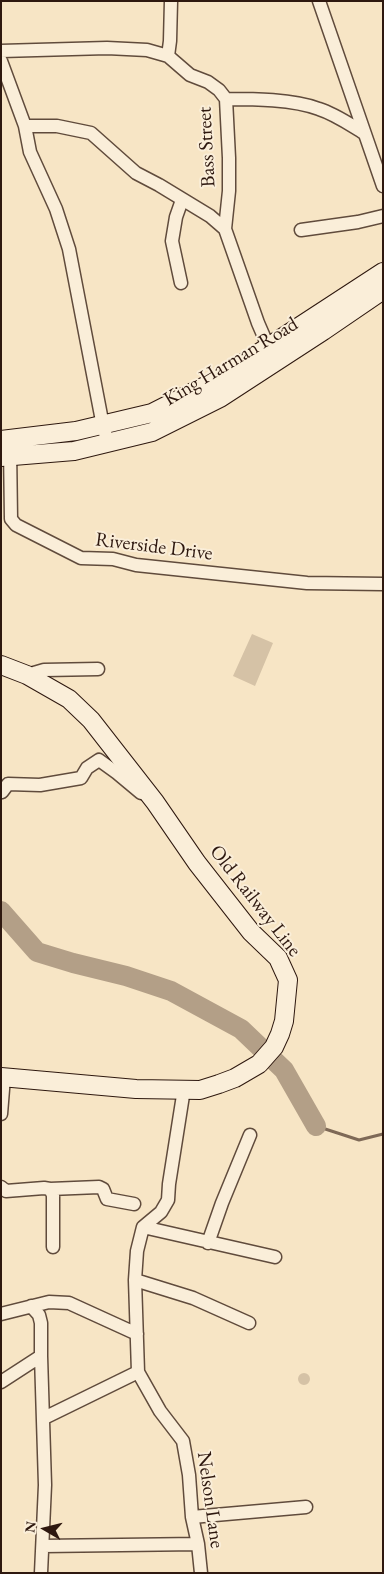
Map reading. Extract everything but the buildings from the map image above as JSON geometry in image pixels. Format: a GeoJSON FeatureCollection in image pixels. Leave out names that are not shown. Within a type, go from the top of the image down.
{"type":"FeatureCollection","features":[{"type":"Feature","properties":{"kind":"street"},"geometry":{"type":"LineString","coordinates":[[168,56],[171,1]]}},
{"type":"Feature","properties":{"kind":"street"},"geometry":{"type":"LineString","coordinates":[[319,1],[383,186]]}},
{"type":"Feature","properties":{"kind":"street","name":"Bass Street"},"geometry":{"type":"LineString","coordinates":[[1,51],[107,48],[147,50],[168,56],[190,75],[208,82],[219,90],[226,99],[229,191],[225,229],[258,323],[272,354]]}},
{"type":"Feature","properties":{"kind":"street"},"geometry":{"type":"LineString","coordinates":[[1,61],[26,126],[30,152],[56,209],[70,249],[106,434]]}},
{"type":"Feature","properties":{"kind":"street"},"geometry":{"type":"LineString","coordinates":[[226,99],[250,99],[308,105],[334,115],[364,133]]}},
{"type":"Feature","properties":{"kind":"street"},"geometry":{"type":"LineString","coordinates":[[26,126],[57,126],[91,133],[136,173],[210,216],[225,229]]}},
{"type":"Feature","properties":{"kind":"street"},"geometry":{"type":"LineString","coordinates":[[181,283],[172,241],[176,217],[182,200]]}},
{"type":"Feature","properties":{"kind":"street"},"geometry":{"type":"LineString","coordinates":[[301,230],[358,222],[383,216]]}},
{"type":"Feature","properties":{"kind":"street","name":"King Harman Road"},"geometry":{"type":"LineString","coordinates":[[6,448],[74,451],[106,434],[152,432],[220,398],[272,354],[383,272]]}},
{"type":"Feature","properties":{"kind":"street","name":"King Harman Road"},"geometry":{"type":"LineString","coordinates":[[272,354],[383,290]]}},
{"type":"Feature","properties":{"kind":"street","name":"Riverside Drive"},"geometry":{"type":"LineString","coordinates":[[6,448],[11,519],[16,525],[81,558],[113,559],[136,564],[307,583],[383,584]]}},
{"type":"Feature","properties":{"kind":"street","name":"Old Railway Line"},"geometry":{"type":"LineString","coordinates":[[1,665],[27,675],[69,699],[91,720],[155,802],[197,863],[251,932],[278,958],[288,980],[284,1021],[274,1047],[259,1064],[235,1078],[219,1084],[200,1090],[136,1088],[3,1077]]}},
{"type":"Feature","properties":{"kind":"street"},"geometry":{"type":"LineString","coordinates":[[27,675],[44,670],[98,669]]}},
{"type":"Feature","properties":{"kind":"street"},"geometry":{"type":"LineString","coordinates":[[2,792],[8,784],[40,785],[81,778],[87,768],[99,760],[117,772],[147,798],[155,802]]}},
{"type":"Feature","properties":{"kind":"street"},"geometry":{"type":"LineString","coordinates":[[1,1114],[3,1077]]}},
{"type":"Feature","properties":{"kind":"street"},"geometry":{"type":"LineString","coordinates":[[44,1418],[138,1372],[135,1280],[137,1251],[143,1227],[161,1212],[168,1200],[184,1089]]}},
{"type":"Feature","properties":{"kind":"street"},"geometry":{"type":"LineString","coordinates":[[208,1243],[250,1135]]}},
{"type":"Feature","properties":{"kind":"street"},"geometry":{"type":"LineString","coordinates":[[1,1188],[6,1191],[100,1187],[103,1189],[107,1199],[134,1204]]}},
{"type":"Feature","properties":{"kind":"street"},"geometry":{"type":"LineString","coordinates":[[50,1189],[53,1195],[53,1247]]}},
{"type":"Feature","properties":{"kind":"street"},"geometry":{"type":"LineString","coordinates":[[143,1227],[275,1257]]}},
{"type":"Feature","properties":{"kind":"street"},"geometry":{"type":"LineString","coordinates":[[135,1280],[193,1298],[249,1323]]}},
{"type":"Feature","properties":{"kind":"street"},"geometry":{"type":"LineString","coordinates":[[1,1314],[49,1302],[69,1303],[137,1334]]}},
{"type":"Feature","properties":{"kind":"street"},"geometry":{"type":"LineString","coordinates":[[31,1306],[39,1315],[41,1322],[45,1485],[44,1546],[41,1573]]}},
{"type":"Feature","properties":{"kind":"street"},"geometry":{"type":"LineString","coordinates":[[1,1382],[41,1356]]}},
{"type":"Feature","properties":{"kind":"street","name":"Nelson Lane"},"geometry":{"type":"LineString","coordinates":[[138,1372],[160,1411],[183,1441],[201,1573]]}},
{"type":"Feature","properties":{"kind":"street"},"geometry":{"type":"LineString","coordinates":[[192,1517],[306,1507]]}},
{"type":"Feature","properties":{"kind":"street"},"geometry":{"type":"LineString","coordinates":[[44,1546],[198,1544]]}},
{"type":"Feature","properties":{"kind":"shaded area"},"geometry":{"type":"Polygon","coordinates":[[[252,634],[273,643],[255,686],[233,676],[252,634]]]}},
{"type":"Feature","properties":{"kind":"shaded area"},"geometry":{"type":"Polygon","coordinates":[[[302,1373],[306,1373],[310,1379],[306,1385],[302,1385],[298,1381],[298,1377],[302,1373]]]}},
{"type":"Feature","properties":{"kind":"waterway"},"geometry":{"type":"LineString","coordinates":[[1,911],[37,952],[126,976],[171,991],[241,1029],[284,1070],[316,1126]]}},
{"type":"Feature","properties":{"kind":"waterway"},"geometry":{"type":"LineString","coordinates":[[316,1126],[359,1140],[383,1134]]}}]}
